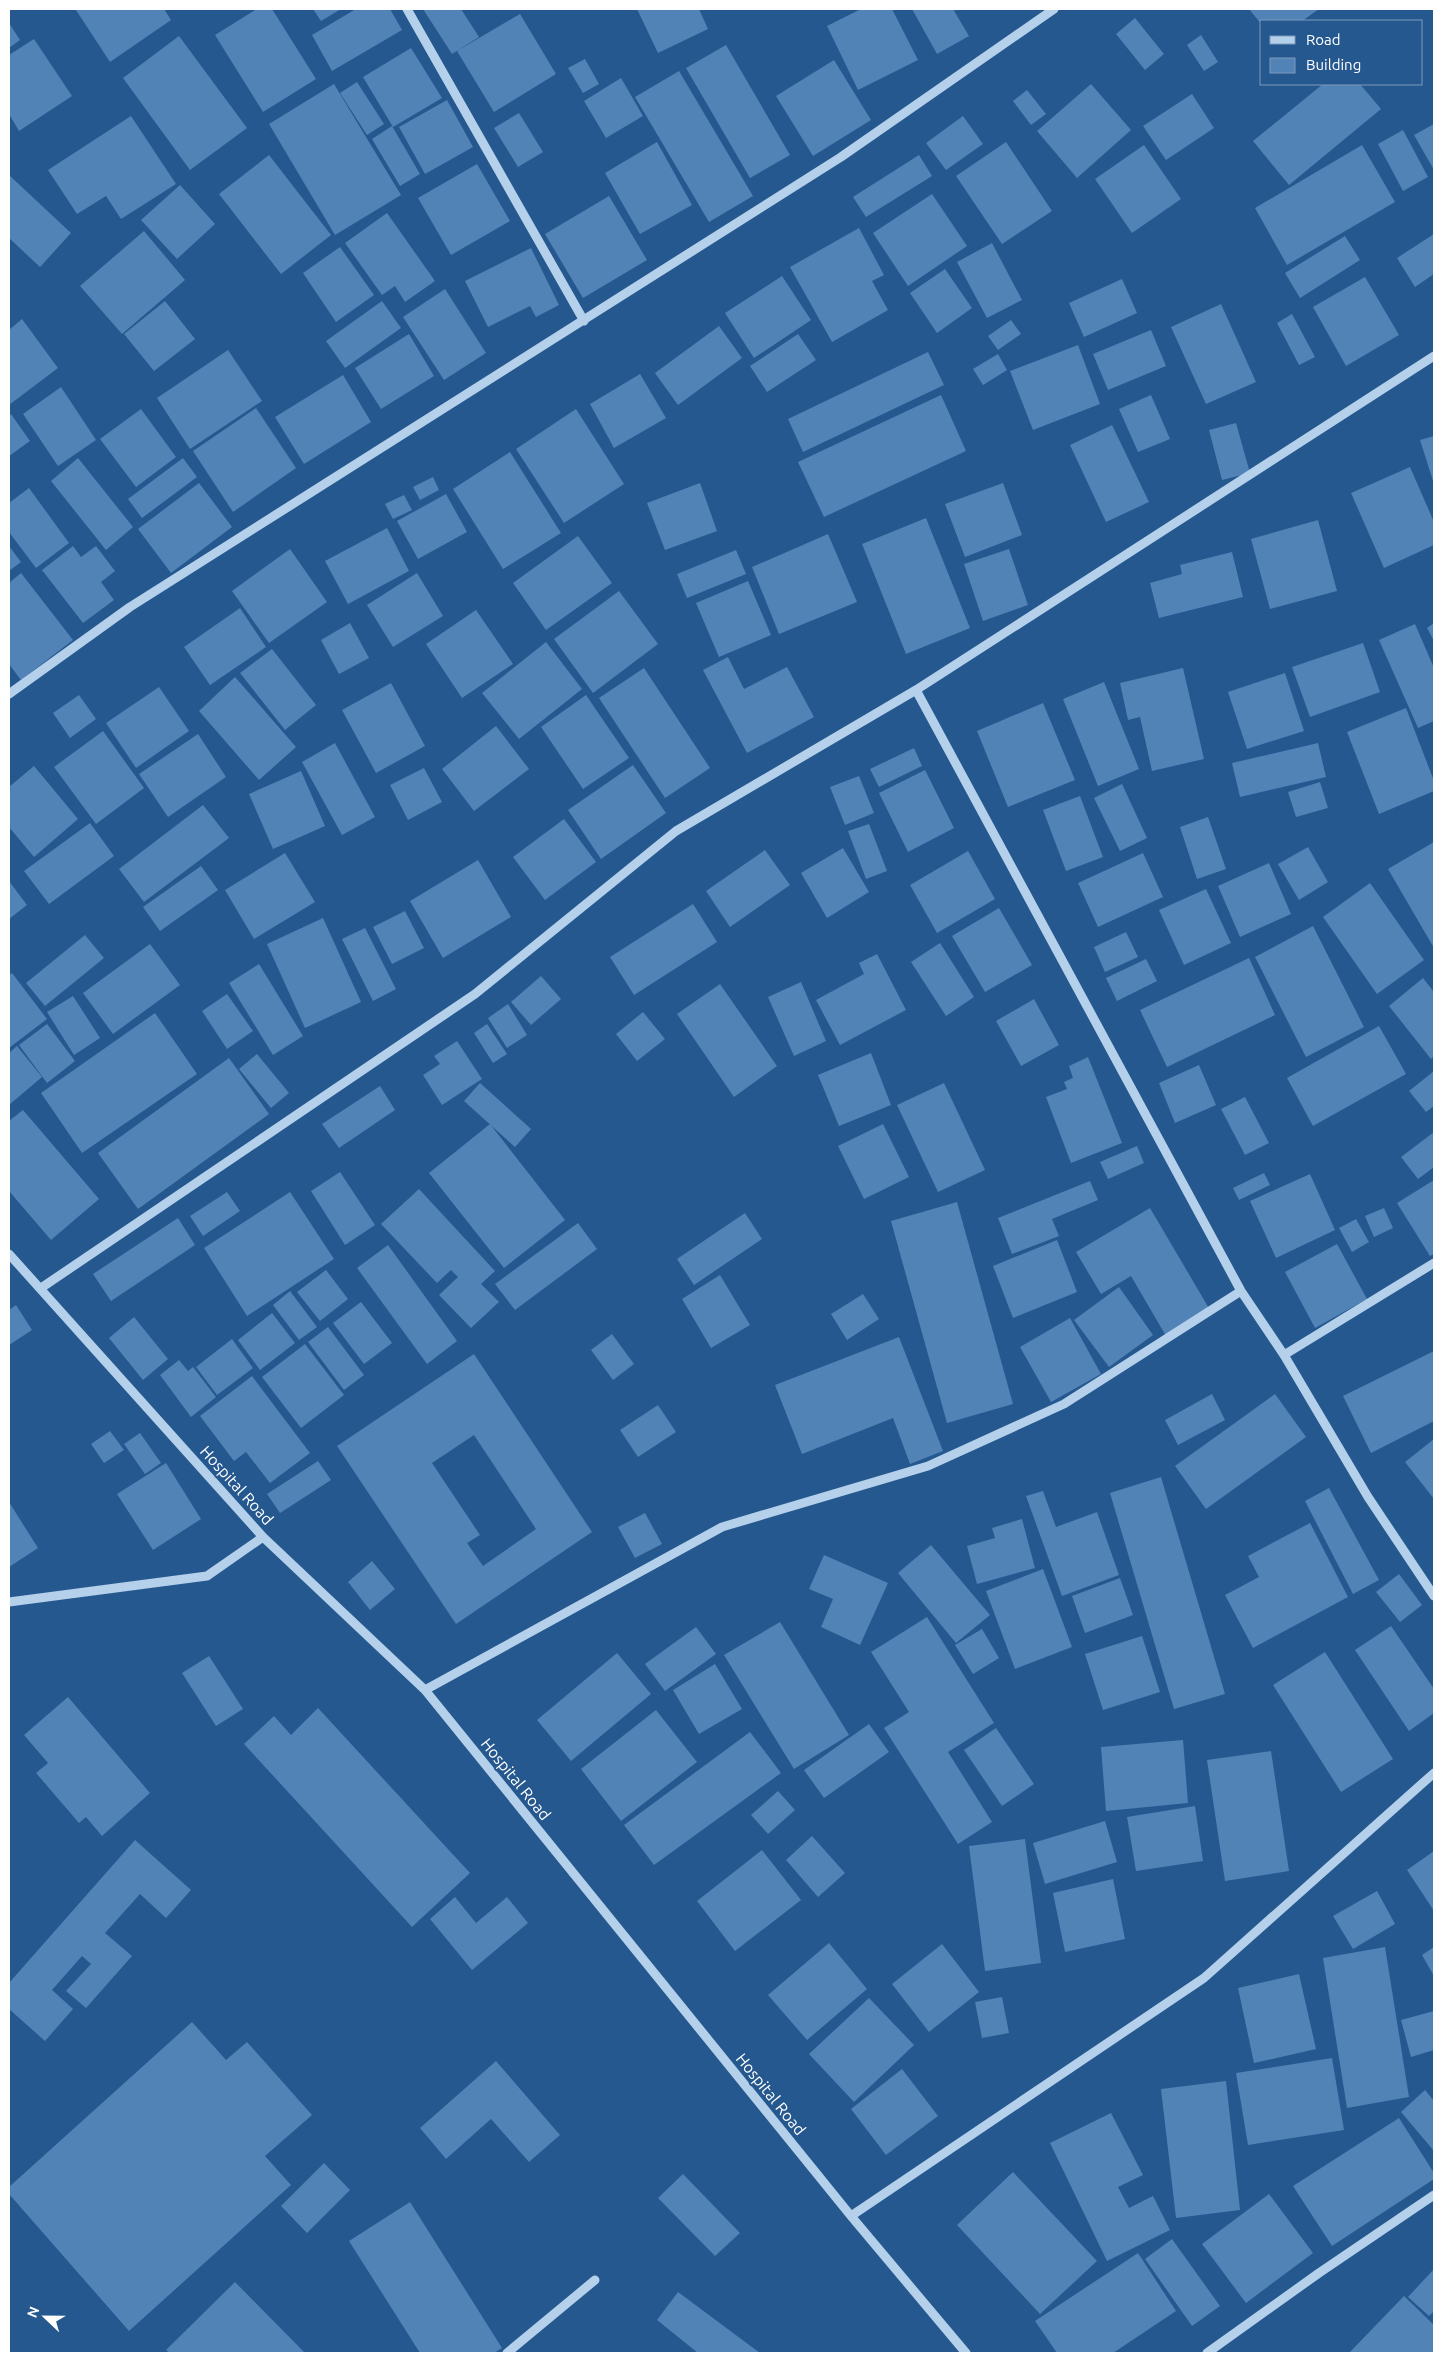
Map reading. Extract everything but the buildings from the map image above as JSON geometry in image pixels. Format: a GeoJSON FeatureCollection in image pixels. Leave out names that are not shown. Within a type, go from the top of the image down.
{"type":"FeatureCollection","features":[{"type":"Feature","properties":{"kind":"street"},"geometry":{"type":"LineString","coordinates":[[407,9],[584,321]]}},
{"type":"Feature","properties":{"kind":"street"},"geometry":{"type":"LineString","coordinates":[[9,694],[130,608],[841,157],[1054,9]]}},
{"type":"Feature","properties":{"kind":"street"},"geometry":{"type":"LineString","coordinates":[[41,1288],[475,994],[676,830],[916,690],[1434,356]]}},
{"type":"Feature","properties":{"kind":"street"},"geometry":{"type":"LineString","coordinates":[[916,690],[1241,1291],[1284,1355],[1368,1497],[1434,1596]]}},
{"type":"Feature","properties":{"kind":"street","name":"Hospital Road"},"geometry":{"type":"LineString","coordinates":[[9,1254],[263,1537],[424,1690],[851,2216],[966,2353]]}},
{"type":"Feature","properties":{"kind":"street"},"geometry":{"type":"LineString","coordinates":[[1284,1355],[1434,1263]]}},
{"type":"Feature","properties":{"kind":"street"},"geometry":{"type":"LineString","coordinates":[[424,1690],[722,1527],[928,1466],[1064,1404],[1241,1291]]}},
{"type":"Feature","properties":{"kind":"street"},"geometry":{"type":"LineString","coordinates":[[9,1602],[207,1576],[263,1537]]}},
{"type":"Feature","properties":{"kind":"street"},"geometry":{"type":"LineString","coordinates":[[851,2216],[1204,1978],[1434,1773]]}},
{"type":"Feature","properties":{"kind":"street"},"geometry":{"type":"LineString","coordinates":[[1207,2353],[1434,2194]]}},
{"type":"Feature","properties":{"kind":"street"},"geometry":{"type":"LineString","coordinates":[[507,2353],[596,2280]]}}]}
